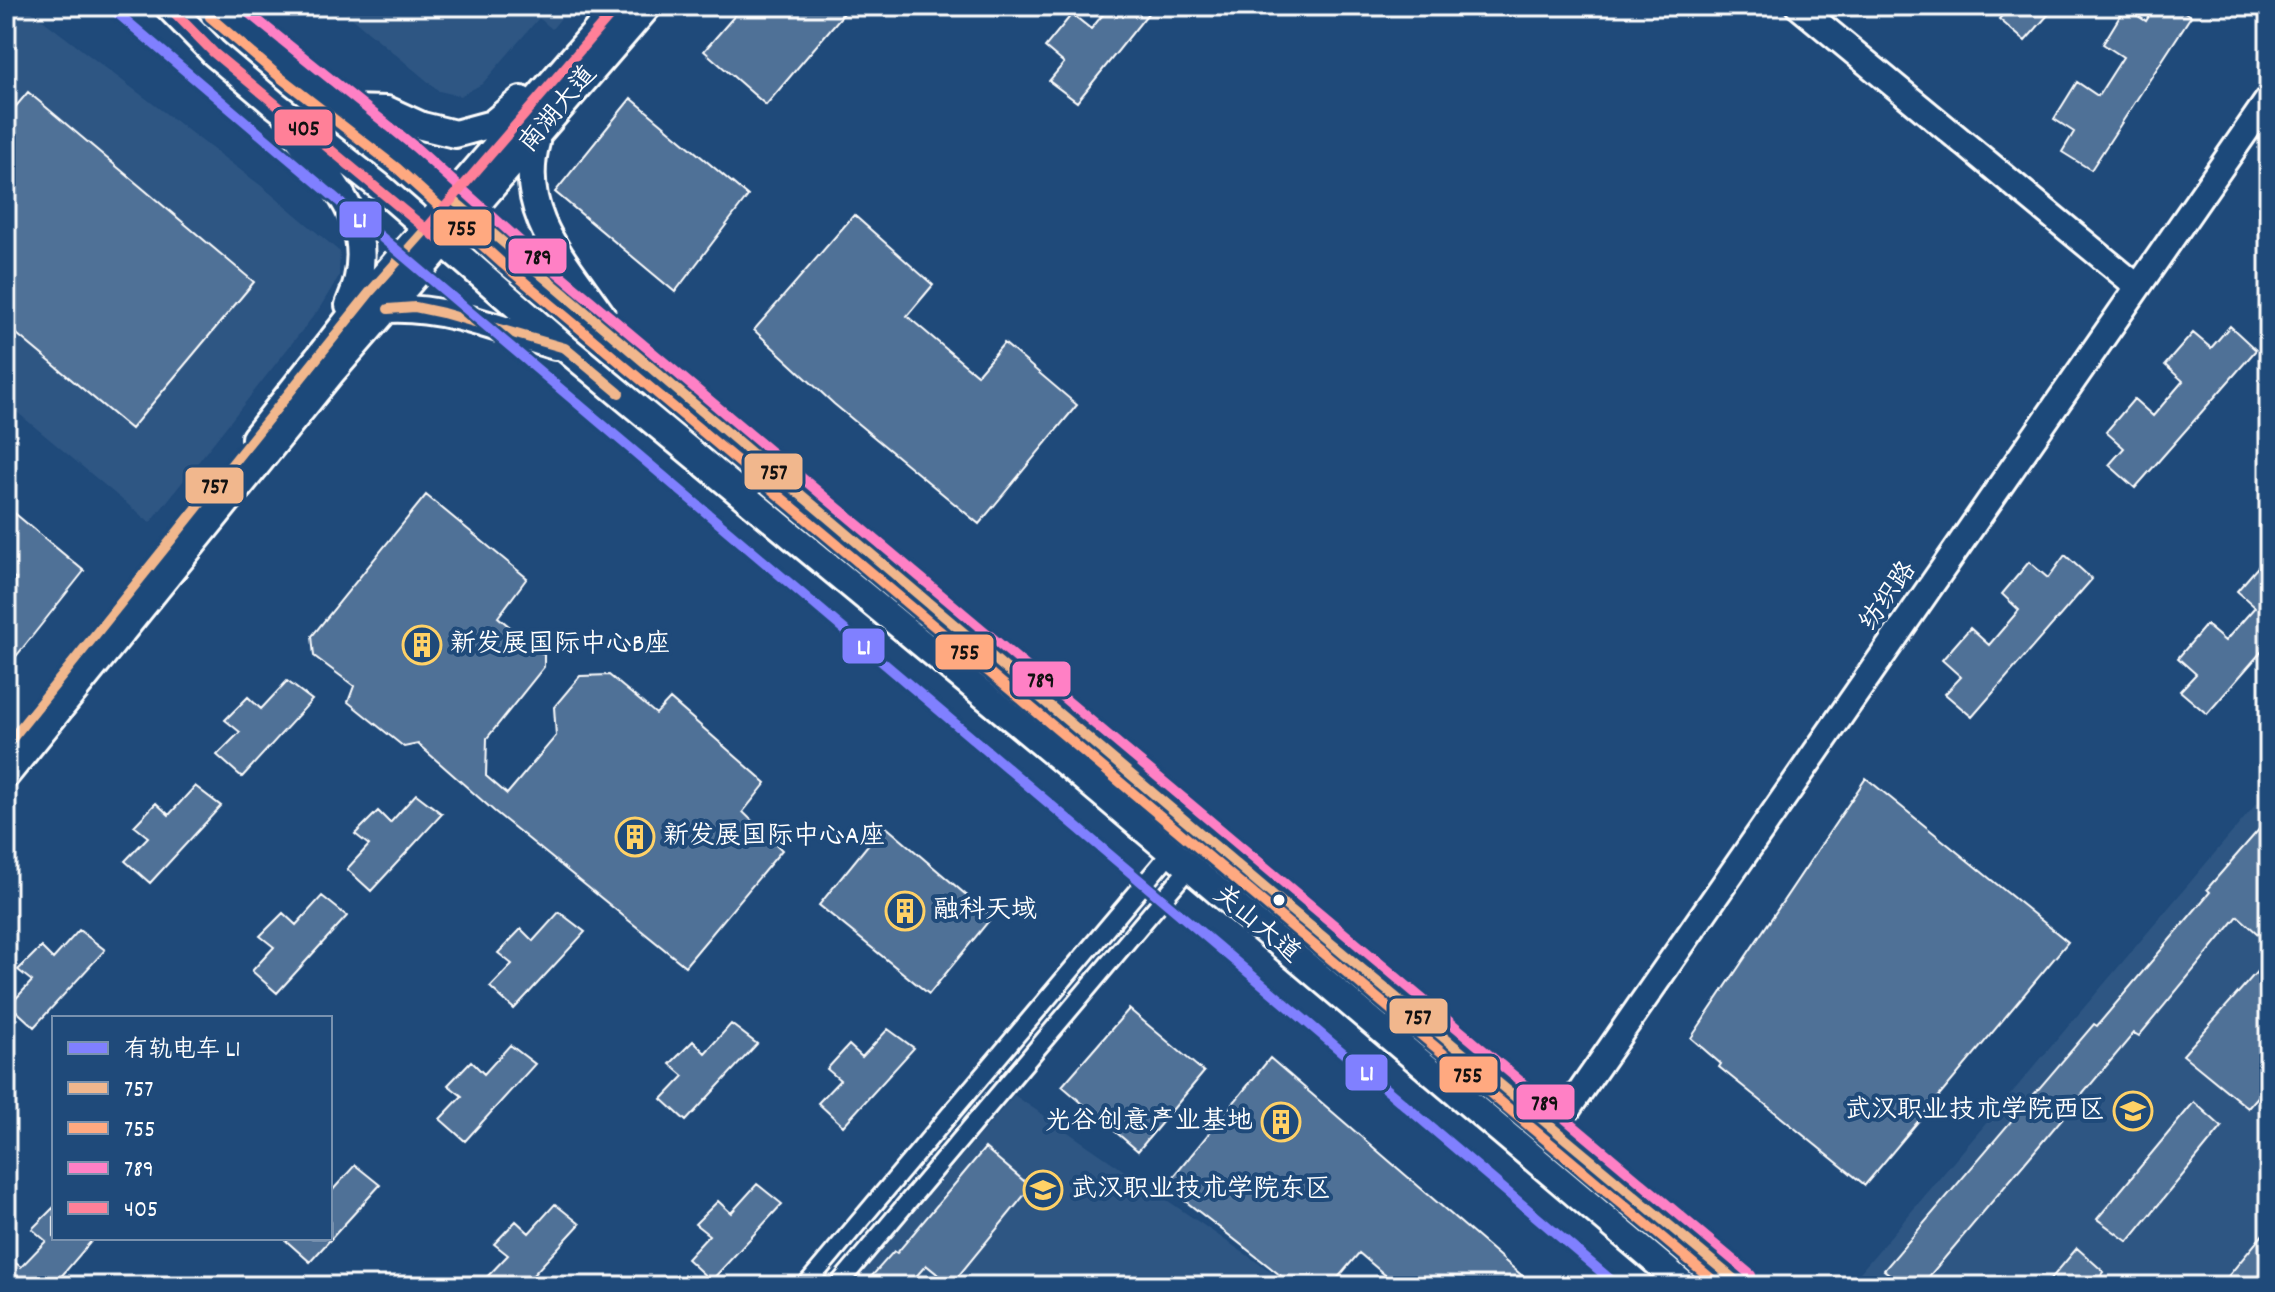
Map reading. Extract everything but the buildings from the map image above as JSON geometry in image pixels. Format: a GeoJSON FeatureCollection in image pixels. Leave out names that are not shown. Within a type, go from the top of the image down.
{"type":"FeatureCollection","features":[{"type":"Feature","properties":{"kind":"main road","name":"关山大道"},"geometry":{"type":"LineString","coordinates":[[168,6],[214,53],[273,103],[436,236],[565,348],[706,461],[1685,1286]]}},
{"type":"Feature","properties":{"kind":"main road","name":"关山大道"},"geometry":{"type":"LineString","coordinates":[[219,6],[290,67],[347,109],[1279,900],[1742,1286]]}},
{"type":"Feature","properties":{"kind":"main road","name":"南湖大道"},"geometry":{"type":"LineString","coordinates":[[461,207],[537,139],[648,6]]}},
{"type":"Feature","properties":{"kind":"main road"},"geometry":{"type":"LineString","coordinates":[[1798,6],[2138,287]]}},
{"type":"Feature","properties":{"kind":"main road"},"geometry":{"type":"LineString","coordinates":[[347,109],[387,110],[422,126],[455,134],[477,130],[509,112],[614,10]]}},
{"type":"Feature","properties":{"kind":"main road","name":"南湖大道"},"geometry":{"type":"LineString","coordinates":[[436,236],[614,10]]}},
{"type":"Feature","properties":{"kind":"main road","name":"纺织路"},"geometry":{"type":"LineString","coordinates":[[1555,1128],[2269,98]]}},
{"type":"Feature","properties":{"kind":"main road"},"geometry":{"type":"LineString","coordinates":[[273,103],[341,193],[362,240],[360,281],[334,340]]}},
{"type":"Feature","properties":{"kind":"main road"},"geometry":{"type":"LineString","coordinates":[[537,139],[528,169],[534,206],[548,237],[619,340]]}},
{"type":"Feature","properties":{"kind":"main road"},"geometry":{"type":"LineString","coordinates":[[6,775],[330,374],[388,309],[436,236]]}},
{"type":"Feature","properties":{"kind":"main road"},"geometry":{"type":"LineString","coordinates":[[6,746],[334,340],[436,236]]}},
{"type":"Feature","properties":{"kind":"main road"},"geometry":{"type":"LineString","coordinates":[[388,309],[415,307],[443,313],[565,348]]}},
{"type":"Feature","properties":{"kind":"street"},"geometry":{"type":"LineString","coordinates":[[805,1286],[1180,860]]}},
{"type":"Feature","properties":{"kind":"street"},"geometry":{"type":"LineString","coordinates":[[837,1286],[1180,860]]}},
{"type":"Feature","properties":{"kind":"shaded area"},"geometry":{"type":"Polygon","coordinates":[[[6,6],[24,6],[264,188],[340,252],[339,276],[319,309],[150,523],[6,403],[6,6]]]}},
{"type":"Feature","properties":{"kind":"shaded area"},"geometry":{"type":"Polygon","coordinates":[[[338,6],[571,6],[552,29],[539,18],[482,84],[460,96],[439,91],[338,6]]]}},
{"type":"Feature","properties":{"kind":"shaded area","name":"武汉职业技术学院西区"},"geometry":{"type":"Polygon","coordinates":[[[2269,789],[2269,1286],[1855,1286],[1851,1283],[2269,789]]]}},
{"type":"Feature","properties":{"kind":"shaded area","name":"武汉职业技术学院东区"},"geometry":{"type":"Polygon","coordinates":[[[1014,1095],[1292,1286],[851,1286],[1014,1095]]]}},
{"type":"Feature","properties":{"kind":"tram line","name":"L1"},"geometry":{"type":"LineString","coordinates":[[109,6],[1618,1286]]}},
{"type":"Feature","properties":{"kind":"transit line","name":"405"},"geometry":{"type":"LineString","coordinates":[[168,6],[214,53],[444,244]]}},
{"type":"Feature","properties":{"kind":"transit line","name":"789"},"geometry":{"type":"LineString","coordinates":[[240,6],[415,147],[521,242],[1751,1275]]}},
{"type":"Feature","properties":{"kind":"transit line","name":"405"},"geometry":{"type":"LineString","coordinates":[[427,228],[618,6]]}},
{"type":"Feature","properties":{"kind":"transit line","name":"755"},"geometry":{"type":"LineString","coordinates":[[210,17],[281,78],[397,168],[503,264],[1720,1286]]}},
{"type":"Feature","properties":{"kind":"transit line","name":"757"},"geometry":{"type":"LineString","coordinates":[[452,199],[1279,900],[1742,1286]]}},
{"type":"Feature","properties":{"kind":"transit line","name":"757"},"geometry":{"type":"LineString","coordinates":[[6,746],[370,292],[427,228]]}},
{"type":"Feature","properties":{"kind":"transit line","name":"757"},"geometry":{"type":"LineString","coordinates":[[388,309],[415,307],[443,313],[565,348],[619,393]]}},
{"type":"Feature","properties":{"kind":"place","name":"新发展国际中心B座"},"geometry":{"type":"Point","coordinates":[422,645]}},
{"type":"Feature","properties":{"kind":"place","name":"新发展国际中心A座"},"geometry":{"type":"Point","coordinates":[635,837]}},
{"type":"Feature","properties":{"kind":"place","name":"融科天域"},"geometry":{"type":"Point","coordinates":[905,911]}},
{"type":"Feature","properties":{"kind":"place","name":"武汉职业技术学院西区"},"geometry":{"type":"Point","coordinates":[2133,1111]}},
{"type":"Feature","properties":{"kind":"place","name":"光谷创意产业基地"},"geometry":{"type":"Point","coordinates":[1281,1122]}},
{"type":"Feature","properties":{"kind":"place","name":"武汉职业技术学院东区"},"geometry":{"type":"Point","coordinates":[1043,1190]}}]}
